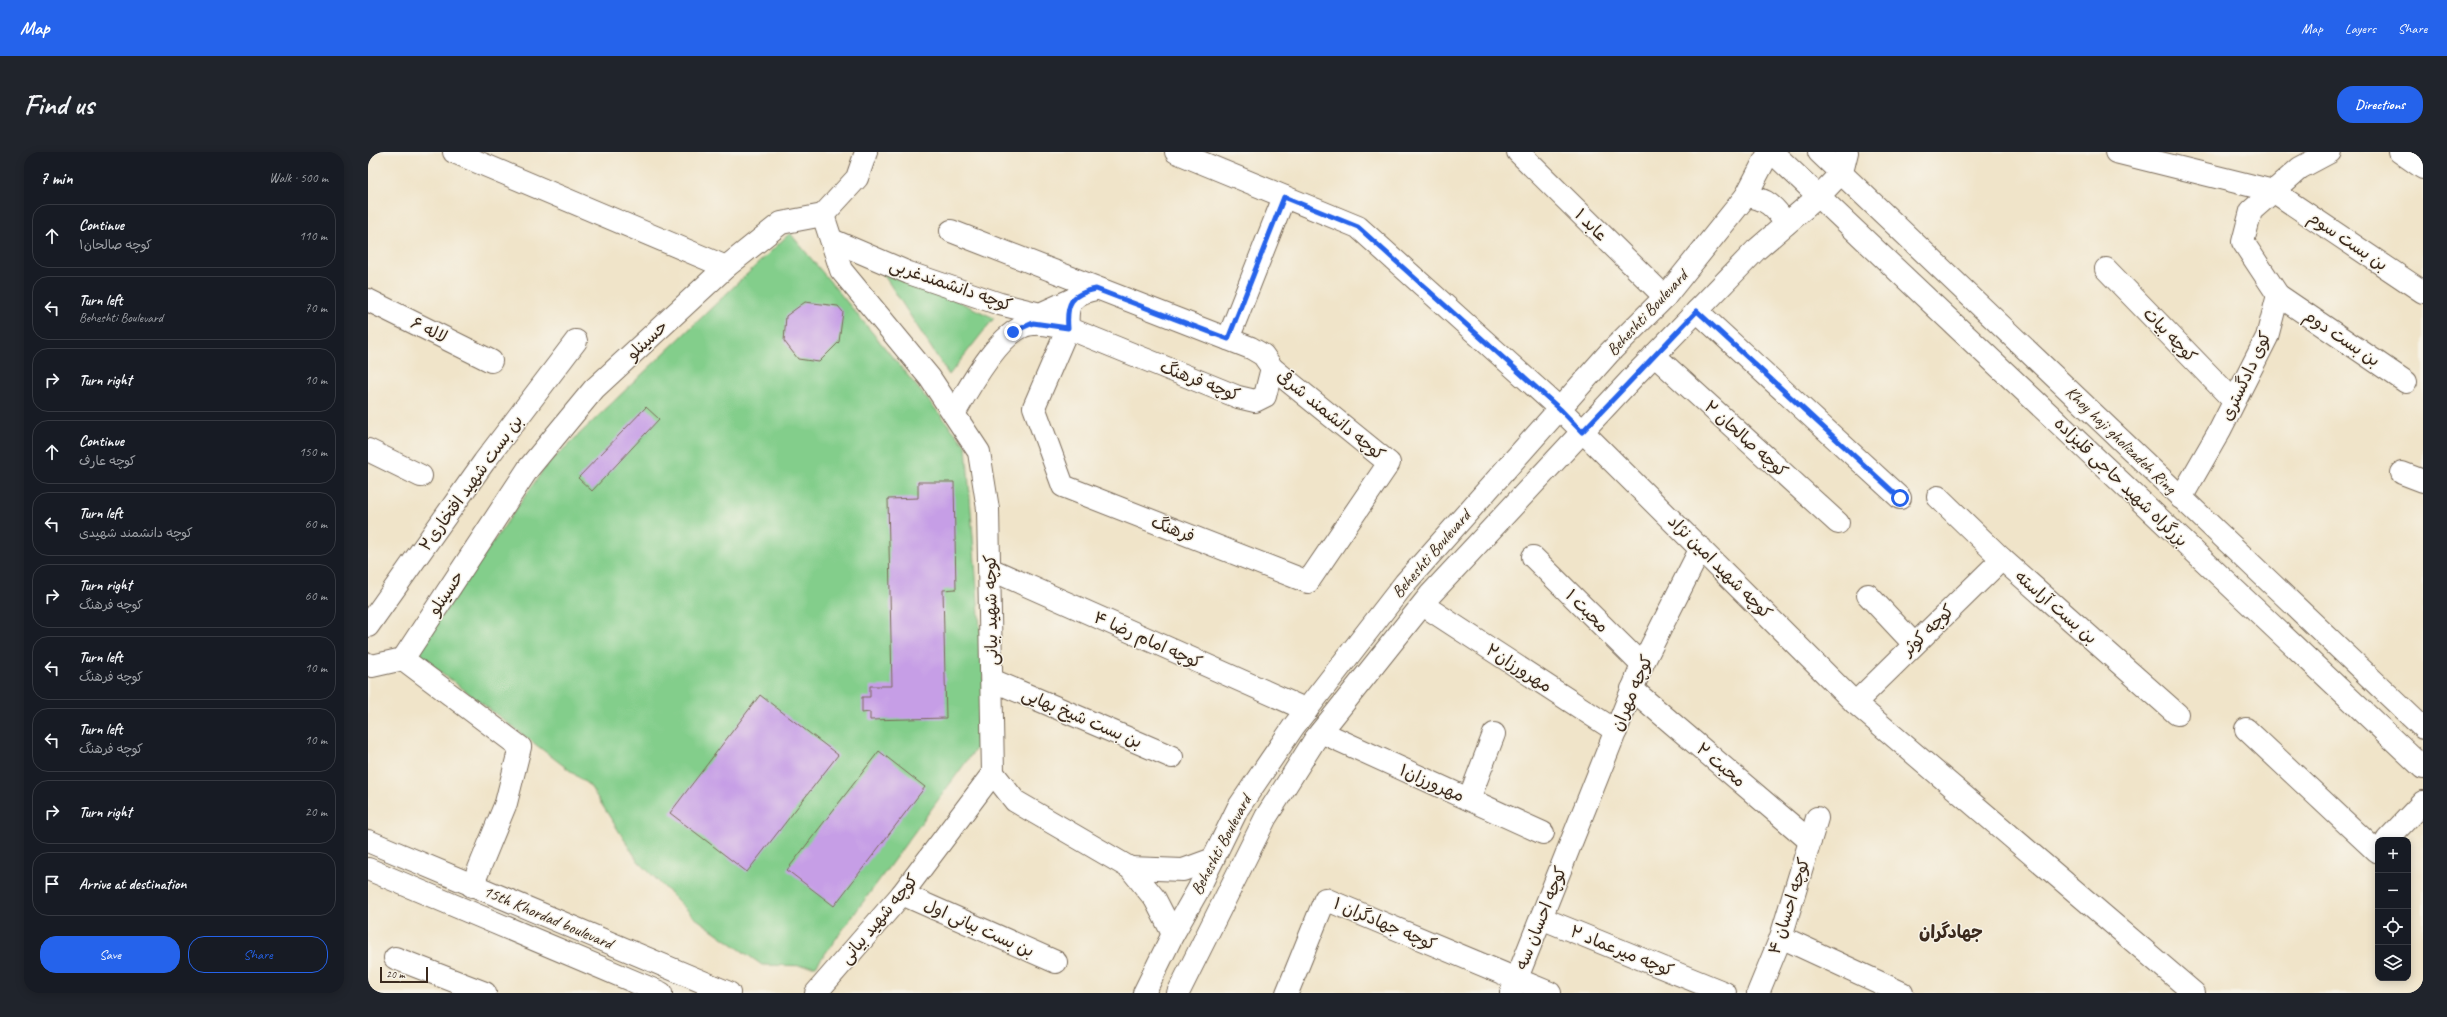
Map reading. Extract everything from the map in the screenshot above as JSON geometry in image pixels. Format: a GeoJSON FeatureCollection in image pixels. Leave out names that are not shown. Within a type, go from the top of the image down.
{"type":"FeatureCollection","features":[{"type":"Feature","properties":{"kind":"main road"},"geometry":{"type":"LineString","coordinates":[[454,152],[726,267]]}},
{"type":"Feature","properties":{"kind":"main road"},"geometry":{"type":"LineString","coordinates":[[823,215],[857,178],[866,152]]}},
{"type":"Feature","properties":{"kind":"main road","name":"کوچه شهید امین نژاد"},"geometry":{"type":"LineString","coordinates":[[1176,152],[1358,227],[1560,409],[1855,703],[2194,993]]}},
{"type":"Feature","properties":{"kind":"main road","name":"عابد ۱"},"geometry":{"type":"LineString","coordinates":[[1518,152],[1665,297]]}},
{"type":"Feature","properties":{"kind":"main road","name":"Beheshti Boulevard"},"geometry":{"type":"LineString","coordinates":[[1144,993],[1238,808],[1307,710],[1405,583],[1609,353],[1665,297],[1746,196],[1770,152]]}},
{"type":"Feature","properties":{"kind":"main road","name":"بزرگراه شهید حاجی قلیزاده"},"geometry":{"type":"LineString","coordinates":[[1770,152],[1820,196],[2423,768]]}},
{"type":"Feature","properties":{"kind":"main road","name":"Khoy haji gholizadeh Ring"},"geometry":{"type":"LineString","coordinates":[[1819,152],[1844,162],[2181,498],[2423,728]]}},
{"type":"Feature","properties":{"kind":"main road"},"geometry":{"type":"LineString","coordinates":[[2116,152],[2273,191]]}},
{"type":"Feature","properties":{"kind":"main road"},"geometry":{"type":"LineString","coordinates":[[2278,295],[2243,242],[2251,211],[2300,168],[2330,152]]}},
{"type":"Feature","properties":{"kind":"main road"},"geometry":{"type":"LineString","coordinates":[[2400,152],[2423,168]]}},
{"type":"Feature","properties":{"kind":"main road","name":"Beheshti Boulevard"},"geometry":{"type":"LineString","coordinates":[[1178,993],[1266,817],[1321,732],[1422,605],[1654,355],[1756,250],[1820,196],[1844,162]]}},
{"type":"Feature","properties":{"kind":"main road","name":"بن بست سوم"},"geometry":{"type":"LineString","coordinates":[[2273,191],[2423,292]]}},
{"type":"Feature","properties":{"kind":"main road"},"geometry":{"type":"LineString","coordinates":[[1746,196],[1760,197],[1776,208],[1786,224]]}},
{"type":"Feature","properties":{"kind":"main road"},"geometry":{"type":"LineString","coordinates":[[1228,339],[1284,197]]}},
{"type":"Feature","properties":{"kind":"main road","name":"حسینلو"},"geometry":{"type":"LineString","coordinates":[[403,658],[528,469],[594,389],[726,267],[781,223],[823,215]]}},
{"type":"Feature","properties":{"kind":"main road","name":"کوچه شهید بیانی"},"geometry":{"type":"LineString","coordinates":[[816,993],[902,894],[993,772],[988,509],[979,452],[930,378],[841,270],[823,215]]}},
{"type":"Feature","properties":{"kind":"main road"},"geometry":{"type":"LineString","coordinates":[[951,231],[1096,289],[1252,348],[1263,355],[1272,368]]}},
{"type":"Feature","properties":{"kind":"main road","name":"کوچه دانشمندغربی"},"geometry":{"type":"LineString","coordinates":[[832,240],[909,273],[1000,304],[1040,314],[1072,300]]}},
{"type":"Feature","properties":{"kind":"main road","name":"کوچه بیات"},"geometry":{"type":"LineString","coordinates":[[2106,269],[2234,401]]}},
{"type":"Feature","properties":{"kind":"main road"},"geometry":{"type":"LineString","coordinates":[[1068,328],[1067,315],[1072,300],[1080,292],[1096,289]]}},
{"type":"Feature","properties":{"kind":"main road","name":"کوی دادگستری"},"geometry":{"type":"LineString","coordinates":[[2181,498],[2267,337],[2278,295]]}},
{"type":"Feature","properties":{"kind":"main road","name":"بن بست دوم"},"geometry":{"type":"LineString","coordinates":[[2278,295],[2406,382]]}},
{"type":"Feature","properties":{"kind":"main road","name":"لاله ۶"},"geometry":{"type":"LineString","coordinates":[[368,300],[490,360]]}},
{"type":"Feature","properties":{"kind":"main road"},"geometry":{"type":"LineString","coordinates":[[1697,311],[1900,498]]}},
{"type":"Feature","properties":{"kind":"main road","name":"کوچه فرهنگ"},"geometry":{"type":"LineString","coordinates":[[954,414],[978,372],[1013,332],[1033,323],[1068,328],[1238,397],[1255,401],[1265,396],[1272,368]]}},
{"type":"Feature","properties":{"kind":"main road","name":"فرهنگ"},"geometry":{"type":"LineString","coordinates":[[1068,328],[1034,406],[1063,486],[1308,582],[1389,463]]}},
{"type":"Feature","properties":{"kind":"main road","name":"بن بست شهید افتخاری۲"},"geometry":{"type":"LineString","coordinates":[[368,626],[484,462],[576,341]]}},
{"type":"Feature","properties":{"kind":"main road","name":"کوچه صالحان ۲"},"geometry":{"type":"LineString","coordinates":[[1654,355],[1838,523]]}},
{"type":"Feature","properties":{"kind":"main road","name":"کوچه دانشمند شرقی"},"geometry":{"type":"LineString","coordinates":[[1272,368],[1389,463]]}},
{"type":"Feature","properties":{"kind":"main road"},"geometry":{"type":"LineString","coordinates":[[368,450],[421,476]]}},
{"type":"Feature","properties":{"kind":"main road"},"geometry":{"type":"LineString","coordinates":[[2402,474],[2423,481]]}},
{"type":"Feature","properties":{"kind":"main road","name":"بن بست آراسته"},"geometry":{"type":"LineString","coordinates":[[1938,497],[2002,558],[2177,714]]}},
{"type":"Feature","properties":{"kind":"main road","name":"کوچه مهران"},"geometry":{"type":"LineString","coordinates":[[1571,844],[1642,665],[1701,548]]}},
{"type":"Feature","properties":{"kind":"main road","name":"محبت ۱"},"geometry":{"type":"LineString","coordinates":[[1533,557],[1642,665]]}},
{"type":"Feature","properties":{"kind":"main road","name":"کوچه کوثر"},"geometry":{"type":"LineString","coordinates":[[1855,703],[2002,558]]}},
{"type":"Feature","properties":{"kind":"main road","name":"کوچه امام رضا ۴"},"geometry":{"type":"LineString","coordinates":[[990,569],[1307,710]]}},
{"type":"Feature","properties":{"kind":"main road"},"geometry":{"type":"LineString","coordinates":[[1868,595],[1914,644]]}},
{"type":"Feature","properties":{"kind":"main road","name":"مهرورزان۲"},"geometry":{"type":"LineString","coordinates":[[1422,605],[1616,731]]}},
{"type":"Feature","properties":{"kind":"main road"},"geometry":{"type":"LineString","coordinates":[[368,664],[372,666],[403,658],[520,747],[506,803],[472,886]]}},
{"type":"Feature","properties":{"kind":"main road","name":"بن بست شیخ بهایی"},"geometry":{"type":"LineString","coordinates":[[992,680],[1172,757]]}},
{"type":"Feature","properties":{"kind":"main road","name":"محبت ۲"},"geometry":{"type":"LineString","coordinates":[[1632,689],[1810,841]]}},
{"type":"Feature","properties":{"kind":"main road"},"geometry":{"type":"LineString","coordinates":[[2246,729],[2375,850]]}},
{"type":"Feature","properties":{"kind":"main road","name":"مهرورزان۱"},"geometry":{"type":"LineString","coordinates":[[1321,732],[1543,833]]}},
{"type":"Feature","properties":{"kind":"main road"},"geometry":{"type":"LineString","coordinates":[[1469,799],[1494,734]]}},
{"type":"Feature","properties":{"kind":"main road"},"geometry":{"type":"LineString","coordinates":[[993,772],[1015,801],[1130,868],[1155,899],[1173,934]]}},
{"type":"Feature","properties":{"kind":"main road"},"geometry":{"type":"LineString","coordinates":[[2390,837],[2423,802]]}},
{"type":"Feature","properties":{"kind":"main road","name":"کوچه احسان ۴"},"geometry":{"type":"LineString","coordinates":[[1758,993],[1781,937],[1817,818]]}},
{"type":"Feature","properties":{"kind":"main road","name":"15th Khordad boulevard"},"geometry":{"type":"LineString","coordinates":[[368,841],[729,993]]}},
{"type":"Feature","properties":{"kind":"main road","name":"کوچه احسان سه"},"geometry":{"type":"LineString","coordinates":[[1514,986],[1571,844]]}},
{"type":"Feature","properties":{"kind":"main road"},"geometry":{"type":"LineString","coordinates":[[1130,868],[1183,870],[1213,859]]}},
{"type":"Feature","properties":{"kind":"main road","name":"15th Khordad boulevard"},"geometry":{"type":"LineString","coordinates":[[368,869],[661,993]]}},
{"type":"Feature","properties":{"kind":"main road","name":"بن بست بیانی اول"},"geometry":{"type":"LineString","coordinates":[[902,894],[1056,962]]}},
{"type":"Feature","properties":{"kind":"main road","name":"کوچه جهادگران ۱"},"geometry":{"type":"LineString","coordinates":[[1287,993],[1325,899],[1514,986]]}},
{"type":"Feature","properties":{"kind":"main road","name":"کوچه میرعماد ۲"},"geometry":{"type":"LineString","coordinates":[[1541,918],[1725,993]]}},
{"type":"Feature","properties":{"kind":"main road"},"geometry":{"type":"LineString","coordinates":[[1781,937],[1902,993]]}},
{"type":"Feature","properties":{"kind":"main road"},"geometry":{"type":"LineString","coordinates":[[395,958],[485,993]]}},
{"type":"Feature","properties":{"kind":"main road"},"geometry":{"type":"LineString","coordinates":[[1514,986],[1550,993]]}},
{"type":"Feature","properties":{"kind":"green space"},"geometry":{"type":"Polygon","coordinates":[[[790,233],[966,446],[988,732],[816,966],[762,965],[694,917],[638,861],[590,786],[416,653],[546,466],[790,233]]]}},
{"type":"Feature","properties":{"kind":"green space"},"geometry":{"type":"Polygon","coordinates":[[[876,263],[994,318],[949,375],[876,263]]]}},
{"type":"Feature","properties":{"kind":"building"},"geometry":{"type":"Polygon","coordinates":[[[805,302],[838,306],[843,312],[839,342],[819,362],[798,359],[784,341],[786,316],[805,302]]]}},
{"type":"Feature","properties":{"kind":"building"},"geometry":{"type":"Polygon","coordinates":[[[646,407],[659,419],[592,491],[578,478],[646,407]]]}},
{"type":"Feature","properties":{"kind":"building"},"geometry":{"type":"Polygon","coordinates":[[[918,482],[954,482],[956,589],[943,590],[946,718],[870,720],[870,712],[862,713],[862,697],[870,697],[870,686],[892,686],[888,499],[918,498],[918,482]]]}},
{"type":"Feature","properties":{"kind":"building"},"geometry":{"type":"Polygon","coordinates":[[[760,695],[838,755],[747,872],[670,813],[760,695]]]}},
{"type":"Feature","properties":{"kind":"building"},"geometry":{"type":"Polygon","coordinates":[[[879,751],[925,787],[834,906],[787,870],[879,751]]]}},
{"type":"Feature","properties":{"kind":"district","name":"جهادگران"},"geometry":{"type":"Point","coordinates":[1951,932]}},
{"type":"Feature","properties":{"kind":"route"},"geometry":{"type":"LineString","coordinates":[[1013,332],[1033,323],[1068,328],[1067,315],[1072,300],[1080,292],[1096,289],[1228,339],[1284,197],[1358,227],[1560,409],[1582,432],[1697,311],[1900,498]]}}]}
